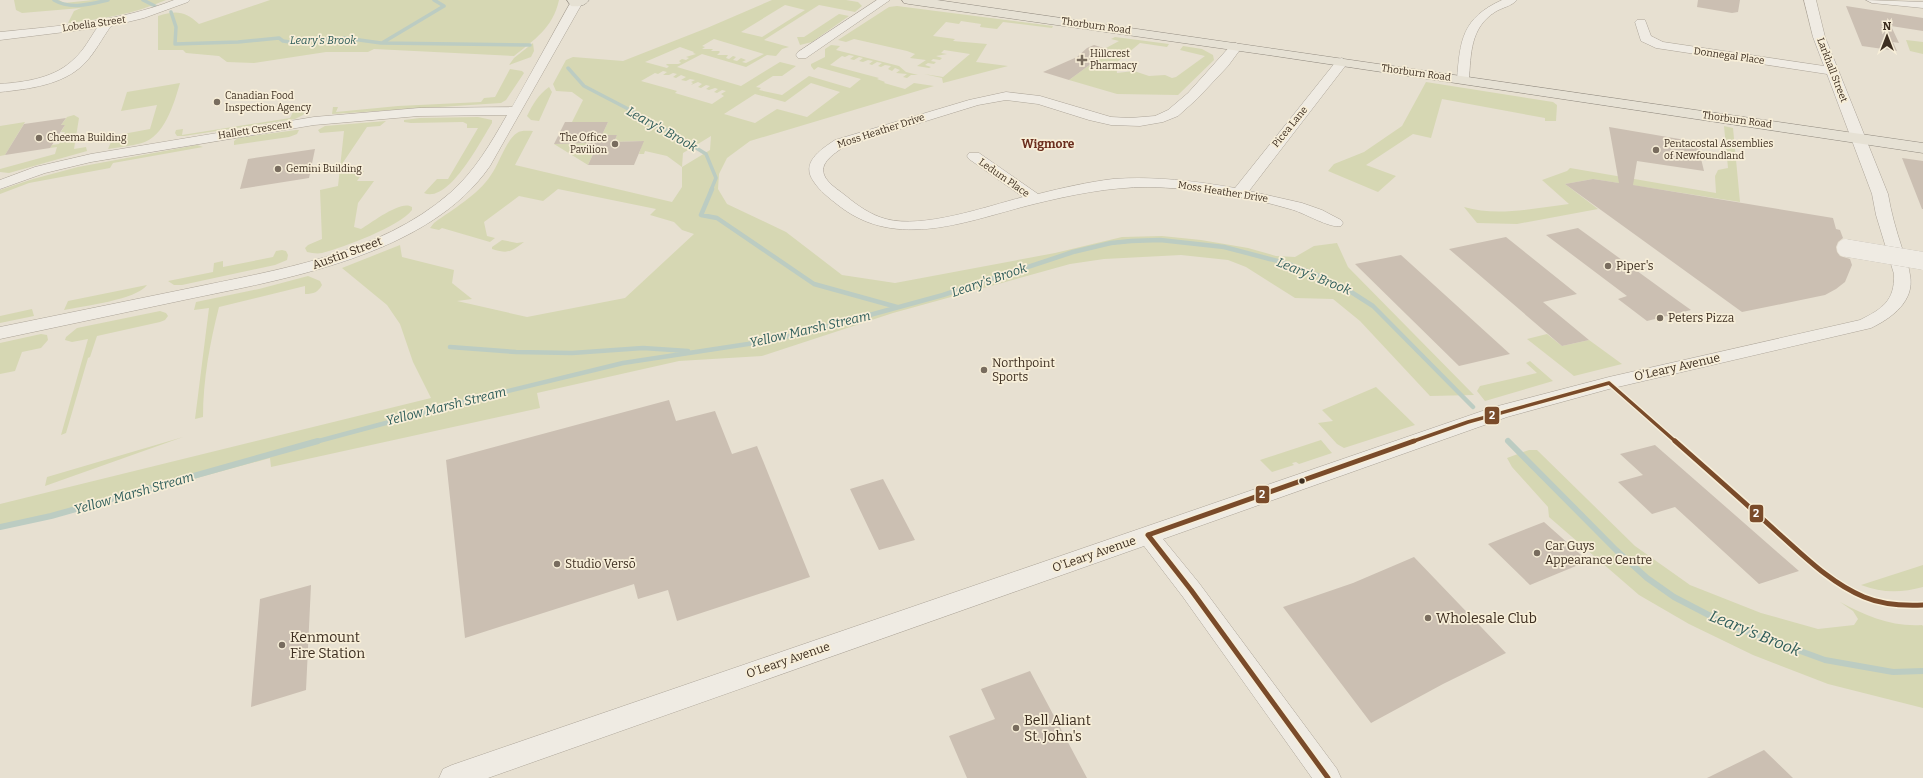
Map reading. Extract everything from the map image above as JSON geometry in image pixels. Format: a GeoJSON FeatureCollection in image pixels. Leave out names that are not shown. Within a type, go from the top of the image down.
{"type":"FeatureCollection","features":[{"type":"Feature","properties":{"kind":"main road","name":"Thorburn Road"},"geometry":{"type":"LineString","coordinates":[[909,0],[1236,46],[1923,148]]}},
{"type":"Feature","properties":{"kind":"street","name":"Lobelia Street"},"geometry":{"type":"LineString","coordinates":[[0,36],[106,24],[136,18],[167,8],[184,0]]}},
{"type":"Feature","properties":{"kind":"street"},"geometry":{"type":"LineString","coordinates":[[802,55],[833,36],[884,0]]}},
{"type":"Feature","properties":{"kind":"street"},"geometry":{"type":"LineString","coordinates":[[1463,80],[1465,50],[1471,28],[1485,14],[1511,0]]}},
{"type":"Feature","properties":{"kind":"street","name":"Larkhall Street"},"geometry":{"type":"LineString","coordinates":[[1810,0],[1815,26],[1831,71],[1860,138]]}},
{"type":"Feature","properties":{"kind":"street"},"geometry":{"type":"LineString","coordinates":[[1872,0],[1923,5]]}},
{"type":"Feature","properties":{"kind":"street","name":"Austin Street"},"geometry":{"type":"LineString","coordinates":[[0,333],[272,276],[334,260],[385,239],[426,217],[463,189],[477,175],[516,111],[578,1]]}},
{"type":"Feature","properties":{"kind":"street","name":"Donnegal Place"},"geometry":{"type":"LineString","coordinates":[[1641,22],[1645,38],[1660,45],[1831,71]]}},
{"type":"Feature","properties":{"kind":"street"},"geometry":{"type":"LineString","coordinates":[[0,88],[44,80],[71,68],[84,56],[106,24]]}},
{"type":"Feature","properties":{"kind":"street","name":"Moss Heather Drive"},"geometry":{"type":"LineString","coordinates":[[1236,46],[1230,56],[1205,84],[1177,110],[1167,117],[1138,121],[1112,120],[1095,117],[1046,100],[1019,96],[991,98],[840,143],[828,150],[819,159],[816,169],[816,177],[822,186],[857,213],[875,221],[895,224],[934,224],[1078,189],[1112,184],[1138,183],[1191,185],[1240,194],[1302,207],[1326,217],[1335,223]]}},
{"type":"Feature","properties":{"kind":"street","name":"Picea Lane"},"geometry":{"type":"LineString","coordinates":[[1240,194],[1244,185],[1342,62]]}},
{"type":"Feature","properties":{"kind":"street","name":"Hallett Crescent"},"geometry":{"type":"LineString","coordinates":[[0,185],[40,170],[91,158],[314,121],[419,112],[516,111]]}},
{"type":"Feature","properties":{"kind":"street","name":"O'Leary Avenue"},"geometry":{"type":"LineString","coordinates":[[452,778],[1468,422],[1609,383],[1865,324],[1883,315],[1900,297],[1903,282],[1902,274],[1884,215],[1880,194],[1860,138]]}},
{"type":"Feature","properties":{"kind":"street","name":"Ledum Place"},"geometry":{"type":"LineString","coordinates":[[974,156],[1035,199]]}},
{"type":"Feature","properties":{"kind":"street"},"geometry":{"type":"LineString","coordinates":[[1846,248],[1923,261]]}},
{"type":"Feature","properties":{"kind":"street"},"geometry":{"type":"LineString","coordinates":[[1148,535],[1191,590],[1328,778]]}},
{"type":"Feature","properties":{"kind":"green space"},"geometry":{"type":"Polygon","coordinates":[[[14,0],[59,0],[64,3],[93,0],[166,0],[142,9],[118,15],[68,23],[74,11],[81,8],[22,13],[16,10],[14,0]]]}},
{"type":"Feature","properties":{"kind":"green space"},"geometry":{"type":"Polygon","coordinates":[[[270,0],[559,0],[556,10],[547,26],[535,39],[514,56],[374,49],[368,52],[326,52],[254,63],[227,62],[219,56],[186,53],[183,50],[158,50],[158,16],[175,12],[189,16],[199,24],[270,0]]]}},
{"type":"Feature","properties":{"kind":"green space"},"geometry":{"type":"Polygon","coordinates":[[[772,0],[846,0],[858,2],[862,6],[855,12],[819,5],[764,40],[789,47],[782,49],[776,56],[767,55],[746,67],[702,54],[677,67],[741,86],[780,62],[796,66],[782,76],[773,76],[756,87],[761,88],[759,90],[782,95],[809,76],[850,88],[861,79],[818,67],[814,70],[811,66],[811,64],[825,57],[825,49],[831,45],[840,46],[836,50],[899,66],[906,72],[918,75],[911,75],[907,78],[903,77],[907,74],[896,73],[900,70],[895,68],[892,71],[888,69],[891,66],[885,65],[881,67],[878,66],[882,63],[877,62],[872,65],[869,64],[873,61],[859,61],[863,58],[859,57],[854,60],[850,59],[854,56],[849,55],[845,57],[842,56],[830,65],[879,78],[877,79],[885,82],[884,83],[905,89],[914,83],[934,86],[750,141],[727,158],[719,174],[718,189],[727,204],[786,232],[842,275],[895,283],[1055,253],[1122,237],[1162,236],[1201,240],[1248,248],[1276,256],[1295,257],[1314,246],[1337,243],[1348,267],[1474,395],[1430,396],[1360,321],[1333,299],[1295,298],[1246,267],[1228,260],[1181,255],[1104,259],[1070,264],[893,313],[762,356],[679,361],[537,393],[540,408],[271,467],[270,458],[63,515],[0,529],[0,504],[431,398],[413,362],[400,324],[387,305],[342,268],[400,245],[402,257],[454,270],[452,283],[472,299],[457,301],[527,317],[625,298],[694,234],[682,230],[674,222],[650,215],[656,209],[558,189],[543,201],[519,196],[484,222],[487,236],[495,238],[490,242],[442,228],[439,230],[430,228],[434,223],[465,201],[486,182],[509,141],[517,133],[523,131],[533,131],[515,165],[672,202],[682,187],[682,167],[667,156],[645,151],[644,154],[639,154],[643,141],[614,142],[617,135],[602,135],[608,122],[572,122],[583,100],[572,92],[556,91],[553,84],[566,60],[573,57],[623,61],[707,28],[772,0]],[[785,5],[741,32],[762,37],[805,10],[785,5]],[[714,39],[702,46],[705,47],[702,49],[713,49],[711,51],[720,52],[717,55],[728,55],[726,58],[729,59],[733,56],[736,57],[733,60],[737,61],[741,58],[746,60],[742,62],[746,63],[764,54],[714,39]],[[680,47],[645,62],[667,68],[669,66],[666,65],[667,64],[681,63],[679,61],[682,59],[686,60],[689,58],[686,57],[696,54],[680,47]],[[663,71],[658,74],[655,73],[641,81],[677,91],[675,93],[712,104],[724,96],[721,94],[726,91],[722,90],[717,93],[714,92],[718,89],[706,89],[710,86],[706,85],[701,88],[698,87],[702,84],[698,82],[691,85],[693,83],[691,82],[695,80],[681,80],[686,77],[681,75],[676,78],[673,77],[677,74],[673,73],[663,75],[667,72],[663,71]],[[811,83],[785,102],[755,94],[724,114],[755,123],[777,109],[807,117],[840,92],[811,83]],[[711,136],[683,153],[682,167],[710,150],[711,136]]]}},
{"type":"Feature","properties":{"kind":"green space"},"geometry":{"type":"Polygon","coordinates":[[[897,6],[1053,26],[1052,28],[1003,22],[997,29],[980,27],[981,24],[961,21],[959,24],[946,22],[933,36],[955,39],[953,41],[987,44],[976,62],[1008,66],[943,83],[942,78],[924,74],[943,77],[970,54],[944,50],[941,53],[947,54],[936,56],[942,58],[940,60],[933,59],[931,61],[936,62],[934,64],[928,63],[925,65],[931,67],[929,68],[917,66],[926,60],[910,58],[915,54],[907,51],[854,39],[846,42],[838,40],[889,7],[897,6]]]}},
{"type":"Feature","properties":{"kind":"green space"},"geometry":{"type":"Polygon","coordinates":[[[839,14],[849,16],[812,42],[800,45],[797,37],[804,37],[839,14]]]}},
{"type":"Feature","properties":{"kind":"green space"},"geometry":{"type":"Polygon","coordinates":[[[1115,37],[1169,44],[1167,47],[1140,43],[1116,63],[1117,73],[1134,71],[1149,76],[1165,75],[1172,78],[1176,77],[1205,56],[1180,50],[1183,46],[1202,49],[1213,55],[1214,60],[1178,95],[1117,94],[1069,80],[1110,50],[1106,48],[1119,41],[1111,39],[1115,37]]]}},
{"type":"Feature","properties":{"kind":"green space"},"geometry":{"type":"Polygon","coordinates":[[[1906,40],[1923,42],[1923,54],[1910,51],[1906,40]]]}},
{"type":"Feature","properties":{"kind":"green space"},"geometry":{"type":"Polygon","coordinates":[[[533,43],[534,51],[531,57],[509,65],[514,58],[533,43]]]}},
{"type":"Feature","properties":{"kind":"green space"},"geometry":{"type":"Polygon","coordinates":[[[510,69],[522,71],[524,73],[506,100],[501,103],[332,114],[333,107],[338,107],[336,112],[398,106],[481,102],[484,98],[495,97],[510,69]]]}},
{"type":"Feature","properties":{"kind":"green space"},"geometry":{"type":"Polygon","coordinates":[[[1426,82],[1553,102],[1557,105],[1556,121],[1545,121],[1545,118],[1442,99],[1431,138],[1413,134],[1366,165],[1396,176],[1378,192],[1328,171],[1334,164],[1364,152],[1402,126],[1426,82]]]}},
{"type":"Feature","properties":{"kind":"green space"},"geometry":{"type":"Polygon","coordinates":[[[180,83],[167,119],[150,140],[129,146],[108,149],[111,142],[118,141],[123,134],[150,129],[157,105],[121,111],[127,92],[180,83]]]}},
{"type":"Feature","properties":{"kind":"green space"},"geometry":{"type":"Polygon","coordinates":[[[549,87],[552,92],[539,121],[531,120],[527,116],[531,108],[549,87]]]}},
{"type":"Feature","properties":{"kind":"green space"},"geometry":{"type":"Polygon","coordinates":[[[306,110],[303,115],[295,119],[184,136],[177,136],[175,133],[176,130],[183,129],[182,135],[290,118],[293,112],[306,110]]]}},
{"type":"Feature","properties":{"kind":"green space"},"geometry":{"type":"Polygon","coordinates":[[[74,115],[79,118],[74,149],[86,147],[87,151],[9,173],[0,172],[0,169],[55,154],[57,147],[50,148],[52,145],[59,144],[65,132],[61,132],[65,125],[61,125],[67,117],[74,115]]]}},
{"type":"Feature","properties":{"kind":"green space"},"geometry":{"type":"Polygon","coordinates":[[[478,117],[492,120],[492,123],[472,156],[454,180],[444,189],[434,194],[424,193],[437,179],[448,179],[478,128],[467,128],[467,124],[463,122],[411,123],[404,122],[404,120],[420,118],[478,117]]]}},
{"type":"Feature","properties":{"kind":"green space"},"geometry":{"type":"Polygon","coordinates":[[[386,121],[380,126],[367,127],[342,164],[351,165],[353,168],[351,171],[364,171],[357,181],[374,181],[358,203],[354,227],[361,229],[386,213],[401,206],[407,205],[412,207],[412,210],[396,223],[370,236],[322,253],[307,252],[305,248],[308,245],[322,239],[320,190],[338,186],[344,131],[320,133],[318,130],[325,126],[386,121]]]}},
{"type":"Feature","properties":{"kind":"green space"},"geometry":{"type":"Polygon","coordinates":[[[25,122],[5,155],[0,156],[0,126],[25,122]]]}},
{"type":"Feature","properties":{"kind":"green space"},"geometry":{"type":"Polygon","coordinates":[[[1724,126],[1733,128],[1740,202],[1593,179],[1565,184],[1598,209],[1517,224],[1477,223],[1464,207],[1477,210],[1503,212],[1569,204],[1542,180],[1567,171],[1570,168],[1716,193],[1715,176],[1718,170],[1728,168],[1724,126]]]}},
{"type":"Feature","properties":{"kind":"green space"},"geometry":{"type":"Polygon","coordinates":[[[299,130],[297,134],[289,137],[234,145],[234,141],[238,138],[299,130]]]}},
{"type":"Feature","properties":{"kind":"green space"},"geometry":{"type":"Polygon","coordinates":[[[587,143],[585,148],[596,148],[588,165],[554,144],[587,143]]]}},
{"type":"Feature","properties":{"kind":"green space"},"geometry":{"type":"Polygon","coordinates":[[[197,145],[203,147],[113,163],[110,168],[29,183],[0,194],[0,190],[33,179],[78,167],[197,145]]]}},
{"type":"Feature","properties":{"kind":"green space"},"geometry":{"type":"Polygon","coordinates":[[[502,240],[517,243],[524,242],[506,252],[492,249],[492,247],[502,240]]]}},
{"type":"Feature","properties":{"kind":"green space"},"geometry":{"type":"Polygon","coordinates":[[[276,251],[286,251],[288,255],[287,260],[275,265],[182,285],[174,285],[168,281],[213,272],[214,263],[223,261],[223,267],[273,257],[276,251]]]}},
{"type":"Feature","properties":{"kind":"green space"},"geometry":{"type":"Polygon","coordinates":[[[308,276],[320,281],[322,285],[313,293],[305,294],[305,286],[219,307],[208,361],[204,389],[203,417],[195,419],[209,308],[194,310],[196,302],[259,289],[308,276]]]}},
{"type":"Feature","properties":{"kind":"green space"},"geometry":{"type":"Polygon","coordinates":[[[147,285],[132,295],[64,310],[68,301],[147,285]]]}},
{"type":"Feature","properties":{"kind":"green space"},"geometry":{"type":"Polygon","coordinates":[[[32,309],[34,316],[0,323],[0,316],[32,309]]]}},
{"type":"Feature","properties":{"kind":"green space"},"geometry":{"type":"Polygon","coordinates":[[[160,311],[166,313],[168,316],[165,320],[97,336],[90,357],[88,358],[66,433],[61,435],[88,339],[72,342],[65,340],[66,337],[77,328],[160,311]]]}},
{"type":"Feature","properties":{"kind":"green space"},"geometry":{"type":"Polygon","coordinates":[[[41,334],[47,335],[48,340],[41,348],[22,352],[15,371],[0,374],[0,343],[41,334]]]}},
{"type":"Feature","properties":{"kind":"green space"},"geometry":{"type":"Polygon","coordinates":[[[1547,334],[1562,346],[1589,340],[1622,364],[1574,376],[1527,339],[1547,334]]]}},
{"type":"Feature","properties":{"kind":"green space"},"geometry":{"type":"Polygon","coordinates":[[[1530,361],[1553,381],[1485,401],[1477,391],[1480,386],[1537,373],[1526,363],[1530,361]]]}},
{"type":"Feature","properties":{"kind":"green space"},"geometry":{"type":"Polygon","coordinates":[[[1376,387],[1415,425],[1344,448],[1337,444],[1318,423],[1333,421],[1322,410],[1376,387]]]}},
{"type":"Feature","properties":{"kind":"green space"},"geometry":{"type":"Polygon","coordinates":[[[183,437],[45,486],[47,477],[183,437]]]}},
{"type":"Feature","properties":{"kind":"green space"},"geometry":{"type":"Polygon","coordinates":[[[1321,440],[1332,453],[1299,464],[1296,462],[1292,463],[1294,465],[1272,472],[1260,460],[1321,440]]]}},
{"type":"Feature","properties":{"kind":"green space"},"geometry":{"type":"Polygon","coordinates":[[[1529,450],[1537,450],[1635,546],[1690,585],[1761,613],[1818,629],[1854,625],[1858,619],[1853,611],[1840,602],[1880,620],[1900,624],[1922,625],[1923,708],[1828,684],[1753,655],[1689,624],[1639,595],[1549,517],[1548,507],[1512,467],[1507,458],[1529,450]]]}},
{"type":"Feature","properties":{"kind":"green space"},"geometry":{"type":"Polygon","coordinates":[[[1923,565],[1923,587],[1899,591],[1884,591],[1861,585],[1923,565]]]}},
{"type":"Feature","properties":{"kind":"building"},"geometry":{"type":"Polygon","coordinates":[[[1698,0],[1740,0],[1738,12],[1732,13],[1697,7],[1698,0]]]}},
{"type":"Feature","properties":{"kind":"building"},"geometry":{"type":"Polygon","coordinates":[[[1846,6],[1923,18],[1923,31],[1891,26],[1899,43],[1893,42],[1897,51],[1862,46],[1846,6]]]}},
{"type":"Feature","properties":{"kind":"building","name":"Hillcrest Pharmacy"},"geometry":{"type":"Polygon","coordinates":[[[1094,45],[1110,50],[1069,80],[1043,72],[1077,57],[1087,48],[1094,45]]]}},
{"type":"Feature","properties":{"kind":"building","name":"Cheema Building"},"geometry":{"type":"Polygon","coordinates":[[[66,118],[61,125],[65,125],[50,148],[5,155],[24,124],[66,118]]]}},
{"type":"Feature","properties":{"kind":"building","name":"The Office Pavilion"},"geometry":{"type":"Polygon","coordinates":[[[565,122],[608,122],[602,135],[617,135],[614,142],[644,141],[634,165],[588,165],[596,148],[585,148],[587,143],[554,144],[565,122]]]}},
{"type":"Feature","properties":{"kind":"building"},"geometry":{"type":"Polygon","coordinates":[[[1609,127],[1697,142],[1704,171],[1637,161],[1633,185],[1833,218],[1836,229],[1840,230],[1843,238],[1838,242],[1836,247],[1837,252],[1840,256],[1850,259],[1852,265],[1845,282],[1825,295],[1742,312],[1565,184],[1593,179],[1619,183],[1609,127]]]}},
{"type":"Feature","properties":{"kind":"building","name":"Gemini Building"},"geometry":{"type":"Polygon","coordinates":[[[315,149],[309,178],[240,189],[248,159],[315,149]]]}},
{"type":"Feature","properties":{"kind":"building"},"geometry":{"type":"Polygon","coordinates":[[[1902,158],[1923,161],[1923,209],[1922,209],[1902,158]]]}},
{"type":"Feature","properties":{"kind":"building","name":"Piper's"},"geometry":{"type":"Polygon","coordinates":[[[1578,228],[1691,310],[1647,321],[1618,299],[1627,296],[1546,235],[1578,228]]]}},
{"type":"Feature","properties":{"kind":"building"},"geometry":{"type":"Polygon","coordinates":[[[1506,237],[1577,294],[1543,302],[1589,340],[1562,346],[1449,249],[1506,237]]]}},
{"type":"Feature","properties":{"kind":"building"},"geometry":{"type":"Polygon","coordinates":[[[1401,255],[1510,354],[1459,366],[1355,264],[1401,255]]]}},
{"type":"Feature","properties":{"kind":"building"},"geometry":{"type":"Polygon","coordinates":[[[669,400],[676,421],[715,411],[732,454],[757,446],[810,577],[677,621],[668,590],[638,599],[634,584],[465,638],[446,460],[669,400]]]}},
{"type":"Feature","properties":{"kind":"building"},"geometry":{"type":"Polygon","coordinates":[[[1655,445],[1799,571],[1759,584],[1675,507],[1652,514],[1618,482],[1643,475],[1620,454],[1655,445]]]}},
{"type":"Feature","properties":{"kind":"building"},"geometry":{"type":"Polygon","coordinates":[[[883,479],[915,540],[879,550],[850,489],[883,479]]]}},
{"type":"Feature","properties":{"kind":"building","name":"Car Guys Appearance Centre"},"geometry":{"type":"Polygon","coordinates":[[[1544,522],[1588,561],[1530,585],[1488,544],[1544,522]]]}},
{"type":"Feature","properties":{"kind":"building"},"geometry":{"type":"Polygon","coordinates":[[[1414,557],[1506,653],[1443,684],[1371,723],[1283,607],[1353,583],[1414,557]]]}},
{"type":"Feature","properties":{"kind":"building","name":"Kenmount Fire Station"},"geometry":{"type":"Polygon","coordinates":[[[311,585],[306,690],[251,707],[260,599],[311,585]]]}},
{"type":"Feature","properties":{"kind":"building","name":"Bell Aliant St. John's"},"geometry":{"type":"Polygon","coordinates":[[[1030,671],[1087,778],[967,778],[949,736],[995,719],[981,689],[1030,671]]]}},
{"type":"Feature","properties":{"kind":"building"},"geometry":{"type":"Polygon","coordinates":[[[1764,750],[1793,778],[1707,778],[1764,750]]]}},
{"type":"Feature","properties":{"kind":"waterway","name":"Leary's Brook"},"geometry":{"type":"LineString","coordinates":[[54,0],[67,5],[81,5],[108,0]]}},
{"type":"Feature","properties":{"kind":"waterway","name":"Leary's Brook"},"geometry":{"type":"LineString","coordinates":[[143,0],[155,6]]}},
{"type":"Feature","properties":{"kind":"waterway"},"geometry":{"type":"LineString","coordinates":[[382,43],[444,6],[434,0]]}},
{"type":"Feature","properties":{"kind":"waterway","name":"Leary's Brook"},"geometry":{"type":"LineString","coordinates":[[171,12],[176,27],[175,44],[238,42],[279,38],[283,41],[290,42],[317,38],[332,40],[345,38],[381,43],[530,45]]}},
{"type":"Feature","properties":{"kind":"waterway","name":"Leary's Brook"},"geometry":{"type":"LineString","coordinates":[[568,68],[584,86],[634,112],[650,124],[667,130],[706,154],[716,178],[711,190]]}},
{"type":"Feature","properties":{"kind":"waterway","name":"Leary's Brook"},"geometry":{"type":"LineString","coordinates":[[712,189],[701,215],[717,218],[814,284],[897,307]]}},
{"type":"Feature","properties":{"kind":"waterway","name":"Leary's Brook"},"geometry":{"type":"LineString","coordinates":[[315,442],[479,398],[623,363],[748,344],[800,334],[943,295],[1073,252],[1111,243],[1160,240],[1224,247],[1289,264],[1320,276],[1348,290],[1373,306],[1473,407]]}},
{"type":"Feature","properties":{"kind":"waterway"},"geometry":{"type":"LineString","coordinates":[[450,347],[516,352],[572,353],[643,348],[688,351]]}},
{"type":"Feature","properties":{"kind":"waterway","name":"Yellow Marsh Stream"},"geometry":{"type":"LineString","coordinates":[[0,527],[51,516],[318,441]]}},
{"type":"Feature","properties":{"kind":"waterway","name":"Leary's Brook"},"geometry":{"type":"LineString","coordinates":[[1509,442],[1508,441],[1616,550],[1647,578],[1674,597],[1726,624],[1825,660],[1893,672],[1923,671]]}},
{"type":"Feature","properties":{"kind":"transit line","name":"2"},"geometry":{"type":"LineString","coordinates":[[1609,383],[1812,563],[1838,582],[1850,590],[1876,601],[1906,606],[1923,605]]}},
{"type":"Feature","properties":{"kind":"transit line","name":"2"},"geometry":{"type":"LineString","coordinates":[[1148,535],[1468,422],[1609,383]]}},
{"type":"Feature","properties":{"kind":"transit line","name":"2"},"geometry":{"type":"LineString","coordinates":[[1148,535],[1191,590],[1328,778]]}},
{"type":"Feature","properties":{"kind":"place","name":"Hillcrest Pharmacy"},"geometry":{"type":"Point","coordinates":[1082,60]}},
{"type":"Feature","properties":{"kind":"place","name":"Canadian Food Inspection Agency"},"geometry":{"type":"Point","coordinates":[217,102]}},
{"type":"Feature","properties":{"kind":"place","name":"Cheema Building"},"geometry":{"type":"Point","coordinates":[39,138]}},
{"type":"Feature","properties":{"kind":"place","name":"The Office Pavilion"},"geometry":{"type":"Point","coordinates":[615,144]}},
{"type":"Feature","properties":{"kind":"place","name":"Pentacostal Assemblies of Newfoundland"},"geometry":{"type":"Point","coordinates":[1656,150]}},
{"type":"Feature","properties":{"kind":"place","name":"Gemini Building"},"geometry":{"type":"Point","coordinates":[278,169]}},
{"type":"Feature","properties":{"kind":"place","name":"Piper's"},"geometry":{"type":"Point","coordinates":[1608,266]}},
{"type":"Feature","properties":{"kind":"place","name":"Peters Pizza"},"geometry":{"type":"Point","coordinates":[1660,318]}},
{"type":"Feature","properties":{"kind":"place","name":"Northpoint Sports"},"geometry":{"type":"Point","coordinates":[984,370]}},
{"type":"Feature","properties":{"kind":"place","name":"Car Guys Appearance Centre"},"geometry":{"type":"Point","coordinates":[1537,553]}},
{"type":"Feature","properties":{"kind":"place","name":"Studio Versō"},"geometry":{"type":"Point","coordinates":[557,564]}},
{"type":"Feature","properties":{"kind":"place","name":"Wholesale Club"},"geometry":{"type":"Point","coordinates":[1428,618]}},
{"type":"Feature","properties":{"kind":"place","name":"Kenmount Fire Station"},"geometry":{"type":"Point","coordinates":[282,645]}},
{"type":"Feature","properties":{"kind":"place","name":"Bell Aliant St. John's"},"geometry":{"type":"Point","coordinates":[1016,728]}},
{"type":"Feature","properties":{"kind":"district","name":"Wigmore"},"geometry":{"type":"Point","coordinates":[1048,144]}}]}
